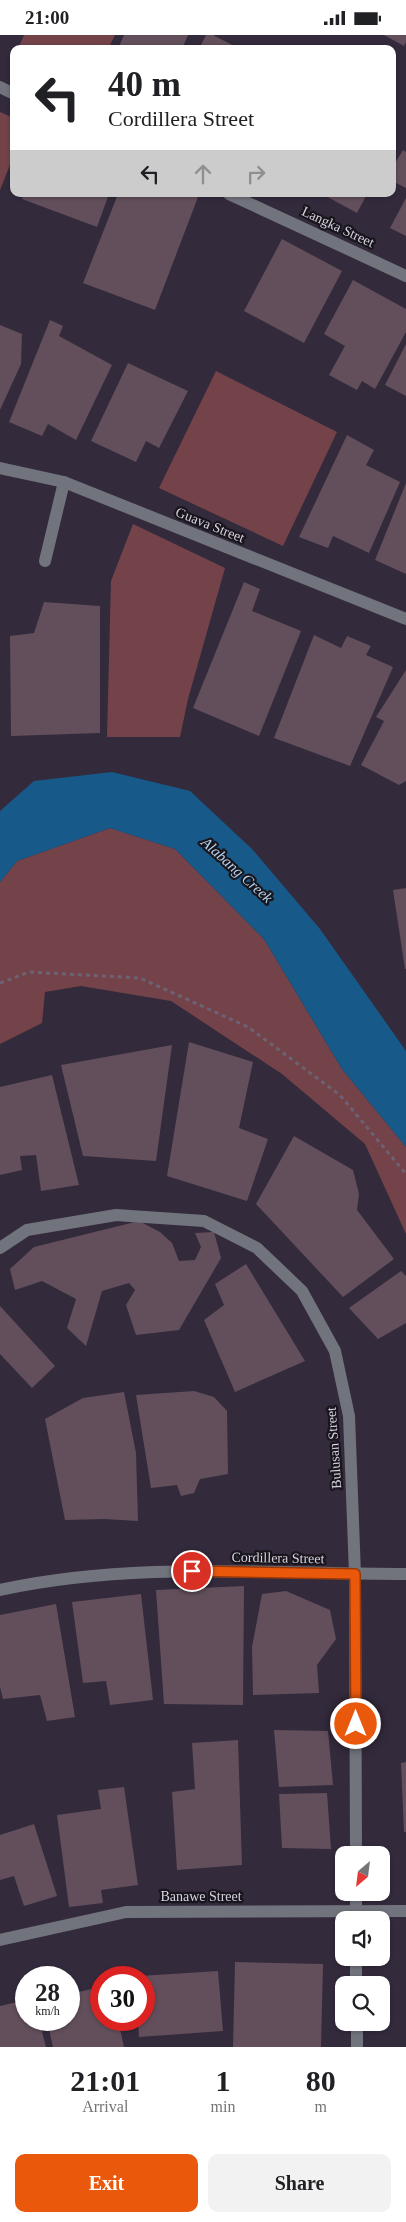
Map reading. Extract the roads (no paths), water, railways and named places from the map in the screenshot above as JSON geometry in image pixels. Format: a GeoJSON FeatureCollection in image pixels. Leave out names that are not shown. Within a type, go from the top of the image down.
{"type":"FeatureCollection","features":[{"type":"Feature","properties":{"kind":"street","name":"Langka Street"},"geometry":{"type":"LineString","coordinates":[[235,197],[406,276]]}},
{"type":"Feature","properties":{"kind":"street","name":"Guava Street"},"geometry":{"type":"LineString","coordinates":[[0,468],[64,482],[406,619]]}},
{"type":"Feature","properties":{"kind":"street"},"geometry":{"type":"LineString","coordinates":[[45,561],[64,482]]}},
{"type":"Feature","properties":{"kind":"street","name":"Bulusan Street"},"geometry":{"type":"LineString","coordinates":[[0,1248],[27,1230],[116,1215],[204,1221],[257,1248],[302,1291],[335,1351],[349,1416],[355,1574],[356,1846]]}},
{"type":"Feature","properties":{"kind":"street","name":"Cordillera Street"},"geometry":{"type":"LineString","coordinates":[[0,1590],[23,1585],[106,1575],[192,1571],[406,1574]]}},
{"type":"Feature","properties":{"kind":"street","name":"Banawe Street"},"geometry":{"type":"LineString","coordinates":[[390,1912],[406,1911]]}},
{"type":"Feature","properties":{"kind":"street","name":"Banawe Street"},"geometry":{"type":"LineString","coordinates":[[0,1940],[126,1912],[335,1915]]}},
{"type":"Feature","properties":{"kind":"street"},"geometry":{"type":"LineString","coordinates":[[357,2031],[357,2047]]}},
{"type":"Feature","properties":{"kind":"water","name":"Alabang Creek"},"geometry":{"type":"Polygon","coordinates":[[[112,772],[190,791],[252,849],[320,929],[406,1051],[406,1147],[342,1069],[264,939],[175,849],[110,828],[17,861],[0,882],[0,811],[34,781],[112,772]]]}}]}
